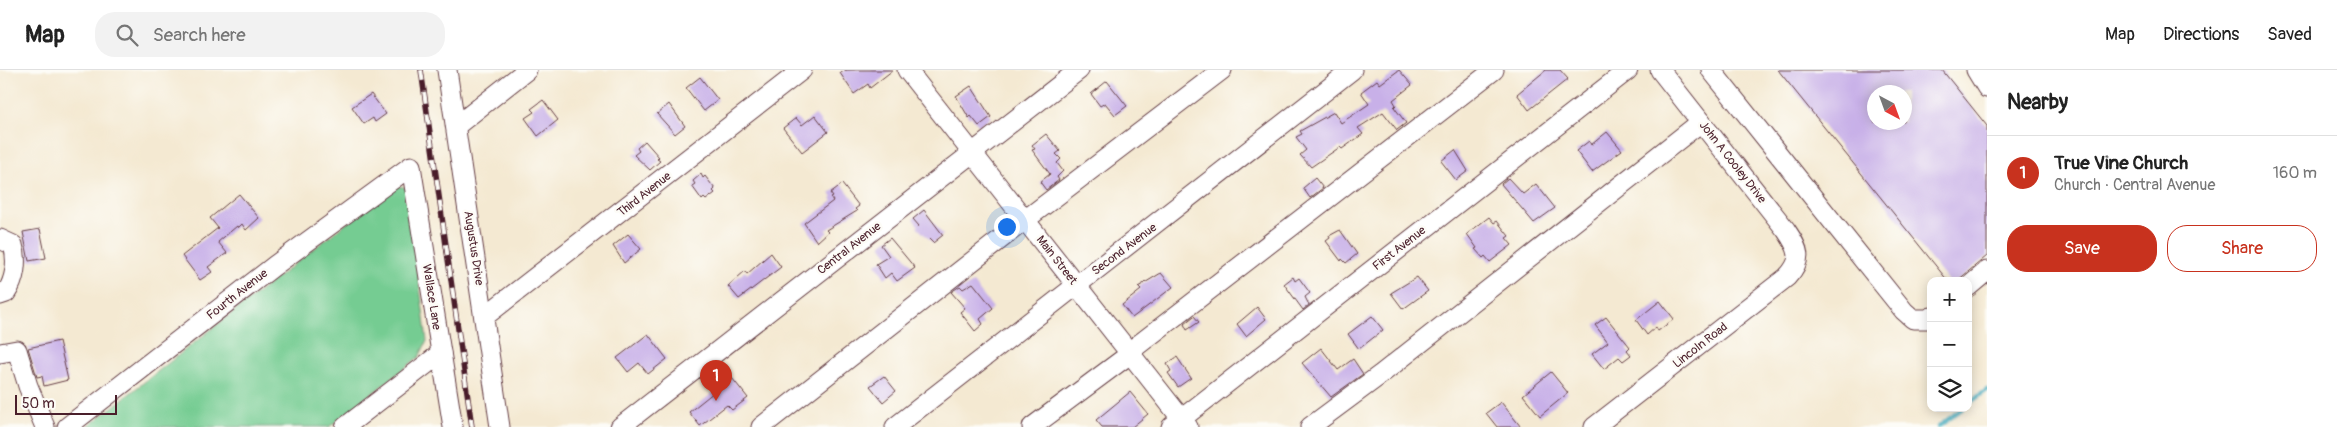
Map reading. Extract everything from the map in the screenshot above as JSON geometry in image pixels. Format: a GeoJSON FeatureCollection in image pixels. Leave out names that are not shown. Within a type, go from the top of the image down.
{"type":"FeatureCollection","features":[{"type":"Feature","properties":{"kind":"street","name":"Augustus Drive"},"geometry":{"type":"LineString","coordinates":[[447,70],[500,427]]}},
{"type":"Feature","properties":{"kind":"street"},"geometry":{"type":"LineString","coordinates":[[456,126],[527,70]]}},
{"type":"Feature","properties":{"kind":"street","name":"Third Avenue"},"geometry":{"type":"LineString","coordinates":[[484,317],[802,70]]}},
{"type":"Feature","properties":{"kind":"street","name":"Main Street"},"geometry":{"type":"LineString","coordinates":[[907,70],[1129,353],[1180,424]]}},
{"type":"Feature","properties":{"kind":"street","name":"Central Avenue"},"geometry":{"type":"LineString","coordinates":[[620,427],[1079,70]]}},
{"type":"Feature","properties":{"kind":"street"},"geometry":{"type":"LineString","coordinates":[[761,427],[1025,220],[1222,70]]}},
{"type":"Feature","properties":{"kind":"street","name":"Second Avenue"},"geometry":{"type":"LineString","coordinates":[[895,427],[1352,70]]}},
{"type":"Feature","properties":{"kind":"street"},"geometry":{"type":"LineString","coordinates":[[1032,427],[1494,70]]}},
{"type":"Feature","properties":{"kind":"street","name":"First Avenue"},"geometry":{"type":"LineString","coordinates":[[1180,424],[1628,70]]}},
{"type":"Feature","properties":{"kind":"street","name":"John A Cooley Drive"},"geometry":{"type":"LineString","coordinates":[[1660,70],[1786,230],[1795,243],[1799,257]]}},
{"type":"Feature","properties":{"kind":"street"},"geometry":{"type":"LineString","coordinates":[[1711,70],[1904,311],[1913,319],[1927,320]]}},
{"type":"Feature","properties":{"kind":"street"},"geometry":{"type":"LineString","coordinates":[[1976,70],[1987,88]]}},
{"type":"Feature","properties":{"kind":"street"},"geometry":{"type":"LineString","coordinates":[[1310,427],[1380,375],[1701,122]]}},
{"type":"Feature","properties":{"kind":"street","name":"Wallace Lane"},"geometry":{"type":"LineString","coordinates":[[411,166],[453,427]]}},
{"type":"Feature","properties":{"kind":"street","name":"Fourth Avenue"},"geometry":{"type":"LineString","coordinates":[[67,427],[274,266],[411,166]]}},
{"type":"Feature","properties":{"kind":"street"},"geometry":{"type":"LineString","coordinates":[[0,239],[13,245],[15,252],[14,279],[6,293],[0,295]]}},
{"type":"Feature","properties":{"kind":"street","name":"Lincoln Road"},"geometry":{"type":"LineString","coordinates":[[1594,427],[1787,276],[1795,268],[1799,257]]}},
{"type":"Feature","properties":{"kind":"street"},"geometry":{"type":"LineString","coordinates":[[1972,284],[1987,271]]}},
{"type":"Feature","properties":{"kind":"street"},"geometry":{"type":"LineString","coordinates":[[0,353],[17,350],[28,386],[45,427]]}},
{"type":"Feature","properties":{"kind":"street"},"geometry":{"type":"LineString","coordinates":[[345,427],[442,353]]}},
{"type":"Feature","properties":{"kind":"green space"},"geometry":{"type":"Polygon","coordinates":[[[399,186],[407,188],[427,341],[419,357],[329,427],[87,427],[390,189],[399,186]]]}},
{"type":"Feature","properties":{"kind":"building"},"geometry":{"type":"Polygon","coordinates":[[[847,70],[893,70],[870,88],[868,84],[854,94],[840,73],[847,70]]]}},
{"type":"Feature","properties":{"kind":"building"},"geometry":{"type":"Polygon","coordinates":[[[1399,70],[1412,85],[1393,100],[1396,105],[1394,107],[1406,123],[1397,130],[1383,112],[1358,128],[1363,134],[1311,167],[1300,155],[1306,150],[1296,137],[1302,134],[1300,131],[1334,112],[1341,123],[1369,104],[1361,92],[1377,80],[1380,84],[1399,70]]]}},
{"type":"Feature","properties":{"kind":"building"},"geometry":{"type":"Polygon","coordinates":[[[1546,70],[1560,70],[1568,79],[1529,110],[1517,94],[1546,70]]]}},
{"type":"Feature","properties":{"kind":"building"},"geometry":{"type":"Polygon","coordinates":[[[1778,70],[1942,70],[1987,126],[1987,256],[1962,277],[1945,277],[1778,70]]]}},
{"type":"Feature","properties":{"kind":"building"},"geometry":{"type":"Polygon","coordinates":[[[700,77],[718,100],[704,111],[686,88],[700,77]]]}},
{"type":"Feature","properties":{"kind":"building"},"geometry":{"type":"Polygon","coordinates":[[[1107,81],[1127,106],[1115,115],[1105,103],[1100,106],[1091,94],[1107,81]]]}},
{"type":"Feature","properties":{"kind":"building"},"geometry":{"type":"Polygon","coordinates":[[[971,86],[991,117],[979,126],[971,116],[969,118],[956,96],[971,86]]]}},
{"type":"Feature","properties":{"kind":"building"},"geometry":{"type":"Polygon","coordinates":[[[371,94],[386,114],[375,122],[373,118],[364,124],[352,107],[371,94]]]}},
{"type":"Feature","properties":{"kind":"building"},"geometry":{"type":"Polygon","coordinates":[[[543,100],[558,120],[538,136],[525,118],[534,112],[531,109],[543,100]]]}},
{"type":"Feature","properties":{"kind":"building"},"geometry":{"type":"Polygon","coordinates":[[[669,104],[685,126],[675,134],[657,114],[669,104]]]}},
{"type":"Feature","properties":{"kind":"building"},"geometry":{"type":"Polygon","coordinates":[[[815,115],[828,132],[802,152],[783,128],[796,118],[802,125],[815,115]]]}},
{"type":"Feature","properties":{"kind":"building"},"geometry":{"type":"Polygon","coordinates":[[[1607,132],[1622,150],[1592,172],[1576,151],[1589,141],[1591,145],[1607,132]]]}},
{"type":"Feature","properties":{"kind":"building"},"geometry":{"type":"Polygon","coordinates":[[[1046,134],[1060,151],[1056,154],[1061,159],[1057,163],[1063,171],[1057,177],[1059,180],[1046,190],[1040,182],[1050,174],[1032,150],[1035,149],[1032,145],[1046,134]]]}},
{"type":"Feature","properties":{"kind":"building"},"geometry":{"type":"Polygon","coordinates":[[[645,141],[659,157],[657,159],[660,161],[650,170],[634,155],[639,151],[637,148],[645,141]]]}},
{"type":"Feature","properties":{"kind":"building"},"geometry":{"type":"Polygon","coordinates":[[[1455,150],[1468,171],[1456,180],[1441,161],[1455,150]]]}},
{"type":"Feature","properties":{"kind":"building"},"geometry":{"type":"Polygon","coordinates":[[[701,174],[703,178],[705,176],[715,189],[713,191],[715,193],[706,200],[704,198],[702,200],[692,186],[695,184],[693,181],[701,174]]]}},
{"type":"Feature","properties":{"kind":"building"},"geometry":{"type":"Polygon","coordinates":[[[1315,178],[1323,188],[1310,198],[1303,188],[1315,178]]]}},
{"type":"Feature","properties":{"kind":"building"},"geometry":{"type":"Polygon","coordinates":[[[1508,178],[1523,194],[1536,184],[1555,208],[1534,223],[1501,184],[1508,178]]]}},
{"type":"Feature","properties":{"kind":"building"},"geometry":{"type":"Polygon","coordinates":[[[842,184],[859,206],[855,209],[857,211],[826,230],[828,232],[817,242],[804,223],[833,201],[830,193],[842,184]]]}},
{"type":"Feature","properties":{"kind":"building"},"geometry":{"type":"Polygon","coordinates":[[[239,194],[259,218],[246,230],[242,224],[238,228],[237,226],[218,242],[227,253],[208,267],[212,272],[200,280],[182,256],[218,228],[210,218],[239,194]]]}},
{"type":"Feature","properties":{"kind":"building"},"geometry":{"type":"Polygon","coordinates":[[[924,210],[943,235],[933,243],[917,227],[919,226],[913,219],[924,210]]]}},
{"type":"Feature","properties":{"kind":"building"},"geometry":{"type":"Polygon","coordinates":[[[1489,217],[1494,223],[1497,221],[1509,236],[1506,238],[1512,245],[1490,262],[1485,256],[1483,258],[1475,249],[1477,248],[1467,234],[1489,217]]]}},
{"type":"Feature","properties":{"kind":"building"},"geometry":{"type":"Polygon","coordinates":[[[40,229],[46,258],[29,261],[23,232],[40,229]]]}},
{"type":"Feature","properties":{"kind":"building"},"geometry":{"type":"Polygon","coordinates":[[[1340,230],[1357,254],[1346,263],[1342,259],[1341,261],[1326,241],[1330,238],[1329,236],[1340,230]]]}},
{"type":"Feature","properties":{"kind":"building"},"geometry":{"type":"Polygon","coordinates":[[[628,234],[641,249],[624,263],[613,246],[628,234]]]}},
{"type":"Feature","properties":{"kind":"building"},"geometry":{"type":"Polygon","coordinates":[[[890,238],[915,268],[897,281],[891,273],[885,278],[876,264],[889,256],[881,245],[890,238]]]}},
{"type":"Feature","properties":{"kind":"building"},"geometry":{"type":"Polygon","coordinates":[[[771,253],[781,267],[739,299],[728,286],[745,271],[747,274],[771,253]]]}},
{"type":"Feature","properties":{"kind":"building"},"geometry":{"type":"Polygon","coordinates":[[[1161,273],[1173,287],[1132,318],[1122,305],[1141,290],[1138,287],[1161,273]]]}},
{"type":"Feature","properties":{"kind":"building"},"geometry":{"type":"Polygon","coordinates":[[[1293,277],[1295,281],[1299,278],[1310,293],[1305,297],[1309,305],[1303,310],[1284,284],[1293,277]]]}},
{"type":"Feature","properties":{"kind":"building"},"geometry":{"type":"Polygon","coordinates":[[[1417,277],[1428,291],[1403,309],[1391,293],[1417,277]]]}},
{"type":"Feature","properties":{"kind":"building"},"geometry":{"type":"Polygon","coordinates":[[[973,283],[993,308],[980,319],[983,324],[975,331],[960,312],[965,308],[951,292],[960,286],[963,289],[973,283]]]}},
{"type":"Feature","properties":{"kind":"building"},"geometry":{"type":"Polygon","coordinates":[[[1660,301],[1674,319],[1658,331],[1656,327],[1647,335],[1636,320],[1660,301]]]}},
{"type":"Feature","properties":{"kind":"building"},"geometry":{"type":"Polygon","coordinates":[[[1257,307],[1266,319],[1246,336],[1237,324],[1257,307]]]}},
{"type":"Feature","properties":{"kind":"building"},"geometry":{"type":"Polygon","coordinates":[[[1194,316],[1199,322],[1187,330],[1184,324],[1194,316]]]}},
{"type":"Feature","properties":{"kind":"building"},"geometry":{"type":"Polygon","coordinates":[[[1372,316],[1383,330],[1359,349],[1348,334],[1372,316]]]}},
{"type":"Feature","properties":{"kind":"building"},"geometry":{"type":"Polygon","coordinates":[[[1606,317],[1630,347],[1627,350],[1631,355],[1623,361],[1619,357],[1604,369],[1592,354],[1608,342],[1595,325],[1606,317]]]}},
{"type":"Feature","properties":{"kind":"building"},"geometry":{"type":"Polygon","coordinates":[[[648,334],[667,359],[648,374],[639,363],[628,372],[617,358],[648,334]]]}},
{"type":"Feature","properties":{"kind":"building"},"geometry":{"type":"Polygon","coordinates":[[[59,341],[68,380],[44,386],[42,376],[37,377],[28,348],[59,341]]]}},
{"type":"Feature","properties":{"kind":"building"},"geometry":{"type":"Polygon","coordinates":[[[1321,348],[1338,370],[1353,359],[1363,374],[1331,397],[1302,363],[1321,348]]]}},
{"type":"Feature","properties":{"kind":"building"},"geometry":{"type":"Polygon","coordinates":[[[1177,357],[1191,378],[1178,387],[1168,373],[1171,371],[1167,364],[1177,357]]]}},
{"type":"Feature","properties":{"kind":"building"},"geometry":{"type":"Polygon","coordinates":[[[1551,372],[1568,393],[1540,416],[1523,395],[1551,372]]]}},
{"type":"Feature","properties":{"kind":"building"},"geometry":{"type":"Polygon","coordinates":[[[724,375],[728,381],[732,378],[748,398],[732,410],[727,405],[700,426],[689,412],[719,388],[715,382],[724,375]]]}},
{"type":"Feature","properties":{"kind":"building"},"geometry":{"type":"Polygon","coordinates":[[[884,376],[896,391],[883,402],[870,386],[884,376]]]}},
{"type":"Feature","properties":{"kind":"building"},"geometry":{"type":"Polygon","coordinates":[[[1130,392],[1148,414],[1132,427],[1102,427],[1096,420],[1130,392]]]}},
{"type":"Feature","properties":{"kind":"building"},"geometry":{"type":"Polygon","coordinates":[[[1501,402],[1521,427],[1497,427],[1486,413],[1501,402]]]}},
{"type":"Feature","properties":{"kind":"waterway"},"geometry":{"type":"LineString","coordinates":[[1972,401],[1987,390]]}},
{"type":"Feature","properties":{"kind":"waterway"},"geometry":{"type":"LineString","coordinates":[[1938,427],[1958,412]]}},
{"type":"Feature","properties":{"kind":"railway"},"geometry":{"type":"LineString","coordinates":[[421,70],[472,427]]}},
{"type":"Feature","properties":{"kind":"place","name":"True Vine Church"},"geometry":{"type":"Point","coordinates":[716,401]}}]}
